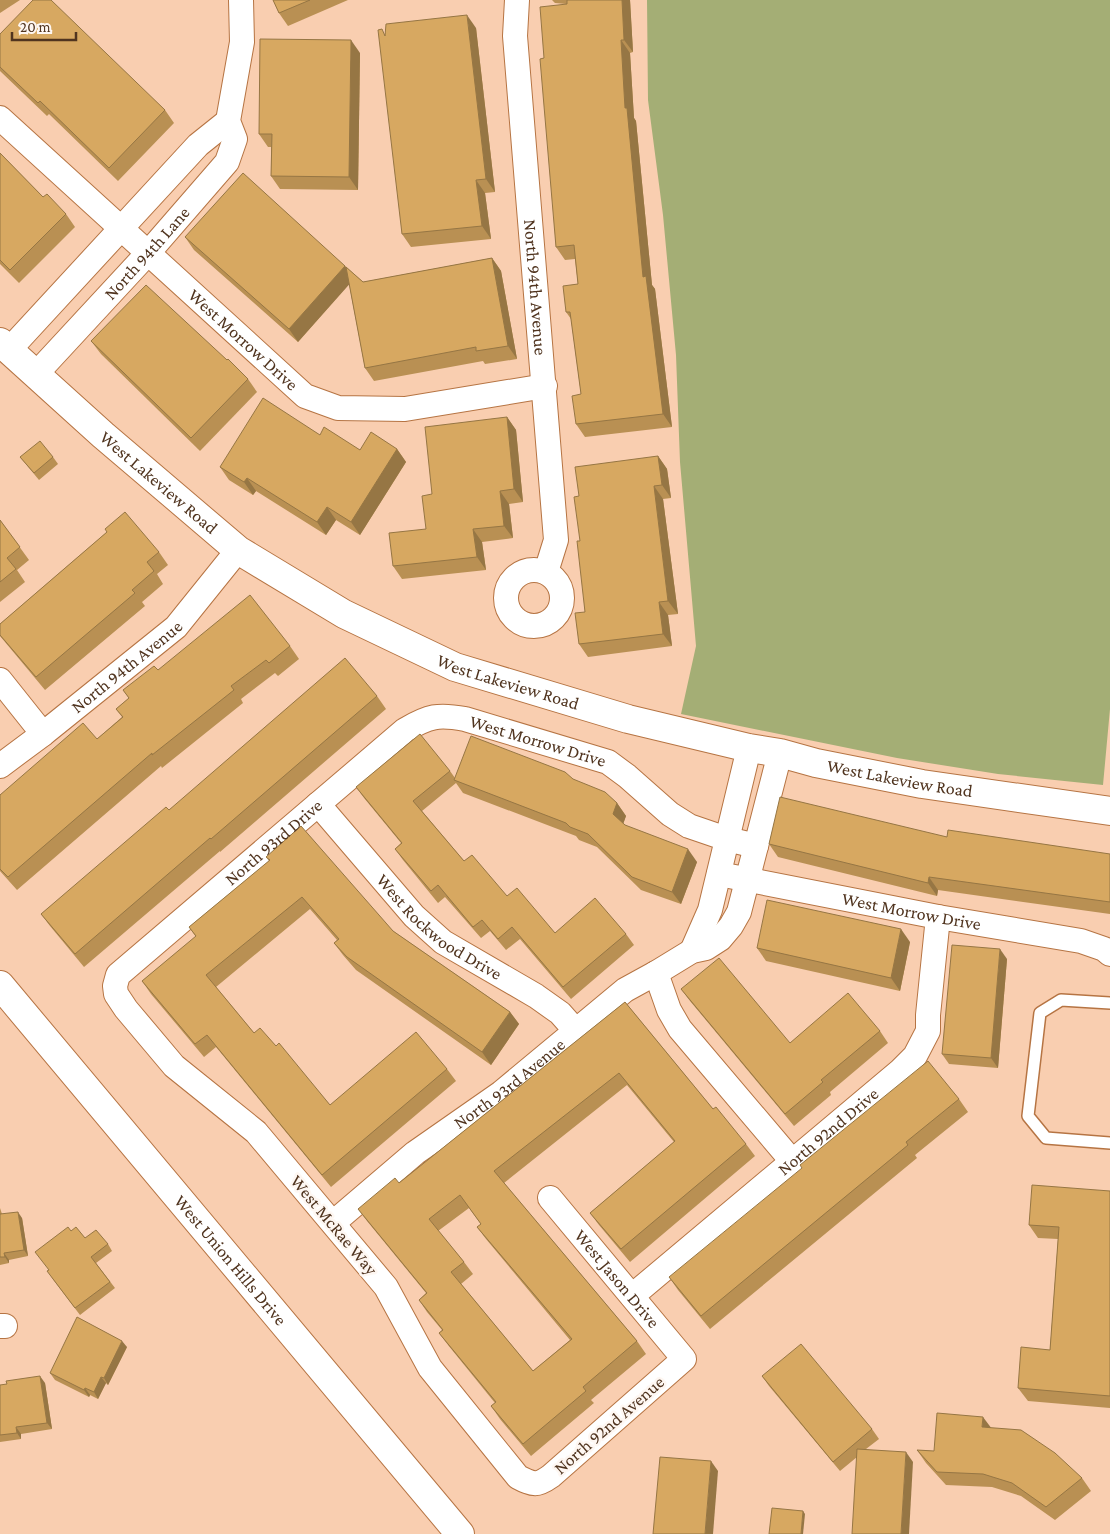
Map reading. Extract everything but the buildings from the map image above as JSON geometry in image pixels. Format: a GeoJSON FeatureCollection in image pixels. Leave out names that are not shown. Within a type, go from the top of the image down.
{"type":"FeatureCollection","features":[{"type":"Feature","properties":{"kind":"street","name":"North 94th Lane"},"geometry":{"type":"LineString","coordinates":[[36,374],[148,253],[227,162],[235,138],[228,121],[242,42],[241,0]]}},
{"type":"Feature","properties":{"kind":"street","name":"North 94th Avenue"},"geometry":{"type":"LineString","coordinates":[[517,0],[515,36],[545,386],[556,540],[546,572]]}},
{"type":"Feature","properties":{"kind":"street","name":"West Morrow Drive"},"geometry":{"type":"LineString","coordinates":[[0,118],[306,396],[338,408],[405,409],[545,386]]}},
{"type":"Feature","properties":{"kind":"street","name":"North 94th Lane"},"geometry":{"type":"LineString","coordinates":[[4,346],[122,229],[198,145],[228,121]]}},
{"type":"Feature","properties":{"kind":"street","name":"West Lakeview Road"},"geometry":{"type":"LineString","coordinates":[[4,346],[238,550],[344,614],[455,667],[628,719],[748,748],[780,753],[816,763],[922,784],[1110,811]]}},
{"type":"Feature","properties":{"kind":"street","name":"North 94th Avenue"},"geometry":{"type":"LineString","coordinates":[[0,766],[43,734],[176,627],[238,550]]}},
{"type":"Feature","properties":{"kind":"street"},"geometry":{"type":"LineString","coordinates":[[0,680],[43,734]]}},
{"type":"Feature","properties":{"kind":"street","name":"West Morrow Drive"},"geometry":{"type":"LineString","coordinates":[[445,715],[465,719],[608,762],[670,814],[689,826],[727,839],[756,846]]}},
{"type":"Feature","properties":{"kind":"street","name":"North 93rd Drive"},"geometry":{"type":"LineString","coordinates":[[115,986],[118,975],[404,730],[430,718],[445,715]]}},
{"type":"Feature","properties":{"kind":"street"},"geometry":{"type":"LineString","coordinates":[[692,951],[710,910],[748,748]]}},
{"type":"Feature","properties":{"kind":"street","name":"North 93rd Avenue"},"geometry":{"type":"LineString","coordinates":[[333,1223],[415,1154],[501,1093],[625,990],[692,951],[706,948],[720,939],[731,926],[739,912],[780,753]]}},
{"type":"Feature","properties":{"kind":"street","name":"West Rockwood Drive"},"geometry":{"type":"LineString","coordinates":[[318,804],[414,916],[443,942],[536,996],[560,1013],[576,1031]]}},
{"type":"Feature","properties":{"kind":"street","name":"West Morrow Drive"},"geometry":{"type":"LineString","coordinates":[[719,874],[938,917],[1081,941],[1108,950]]}},
{"type":"Feature","properties":{"kind":"street","name":"North 92nd Drive"},"geometry":{"type":"LineString","coordinates":[[632,1296],[900,1071],[915,1056],[928,1032],[938,917]]}},
{"type":"Feature","properties":{"kind":"street"},"geometry":{"type":"LineString","coordinates":[[656,973],[669,1010],[680,1029],[792,1161]]}},
{"type":"Feature","properties":{"kind":"street","name":"West Union Hills Drive"},"geometry":{"type":"LineString","coordinates":[[0,985],[460,1534]]}},
{"type":"Feature","properties":{"kind":"street","name":"West McRae Way"},"geometry":{"type":"LineString","coordinates":[[115,986],[116,994],[126,1009],[174,1066],[256,1132],[333,1223],[386,1287],[430,1368],[518,1477],[531,1484]]}},
{"type":"Feature","properties":{"kind":"street","name":"West Jason Drive"},"geometry":{"type":"LineString","coordinates":[[550,1198],[684,1359]]}},
{"type":"Feature","properties":{"kind":"street","name":"North 92nd Avenue"},"geometry":{"type":"LineString","coordinates":[[531,1484],[541,1484],[552,1476],[684,1359]]}},
{"type":"Feature","properties":{"kind":"lane"},"geometry":{"type":"LineString","coordinates":[[1110,1003],[1061,1000],[1040,1013],[1028,1116],[1046,1138],[1110,1143]]}},
{"type":"Feature","properties":{"kind":"green space"},"geometry":{"type":"Polygon","coordinates":[[[647,0],[1110,0],[1110,709],[1103,785],[998,774],[897,758],[681,714],[696,646],[680,462],[676,355],[663,215],[648,100],[647,0]]]}}]}
